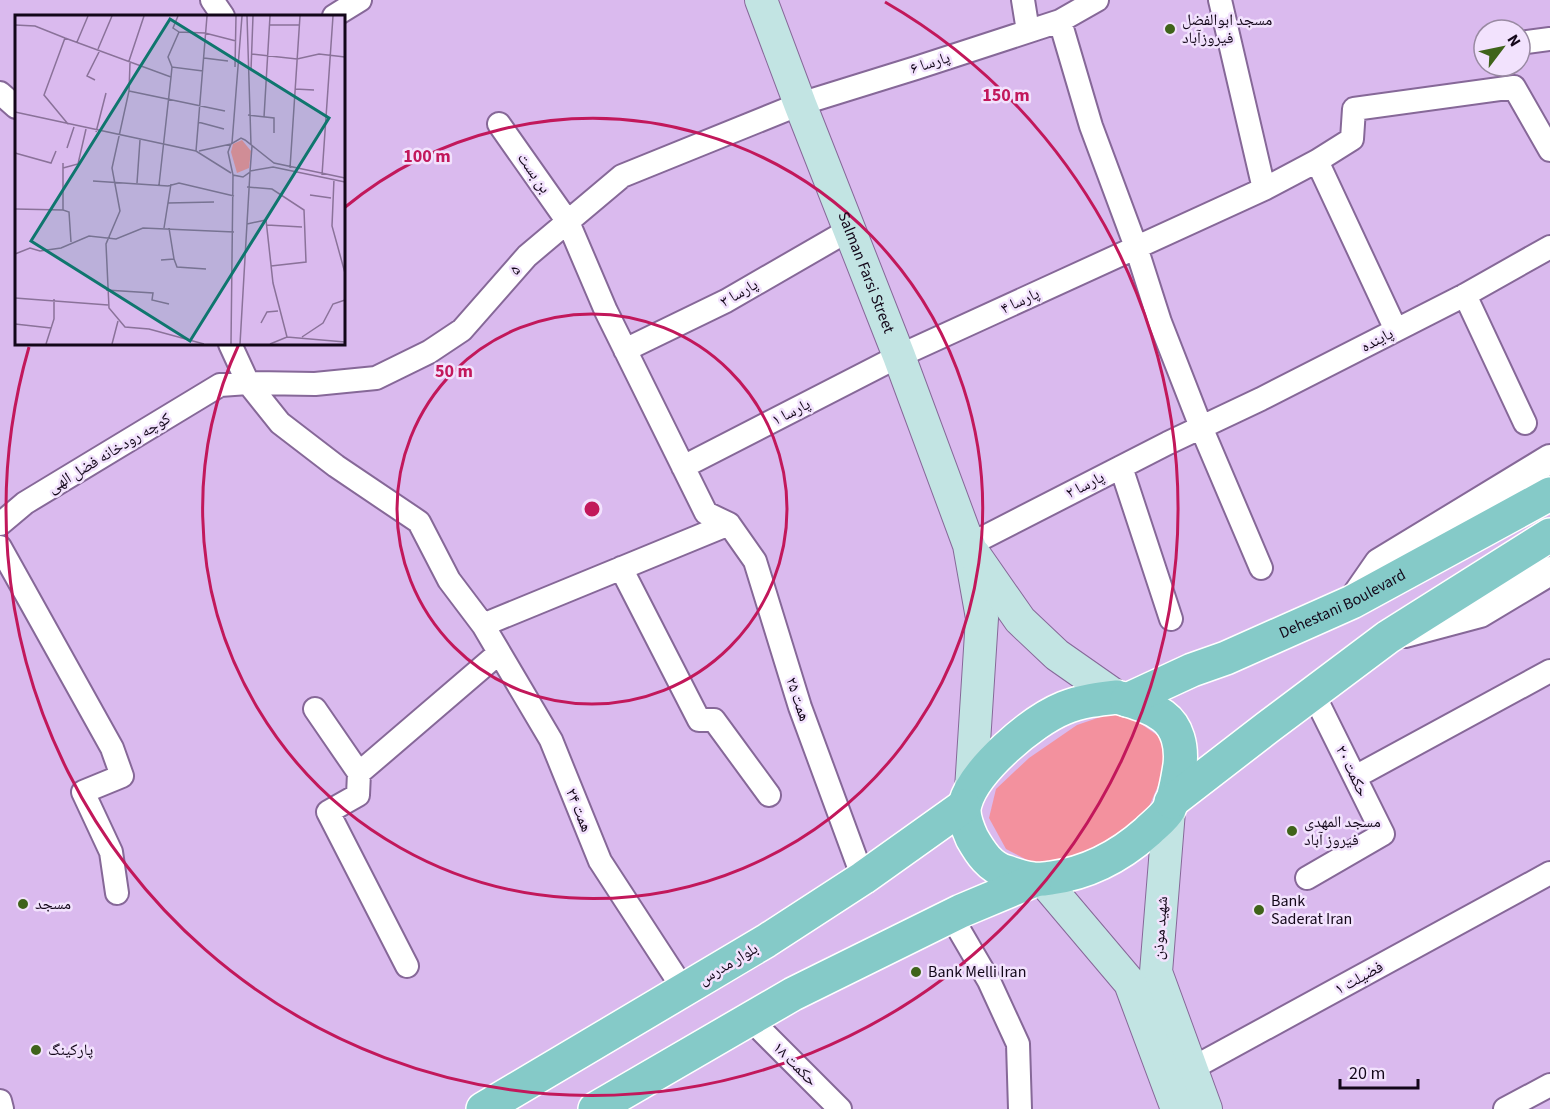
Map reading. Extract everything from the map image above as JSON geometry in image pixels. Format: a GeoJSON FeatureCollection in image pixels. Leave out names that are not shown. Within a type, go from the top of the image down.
{"type":"FeatureCollection","features":[{"type":"Feature","properties":{"kind":"main road","name":"Salman Farsi Street"},"geometry":{"type":"LineString","coordinates":[[761,0],[899,356],[969,545],[982,618],[967,797]]}},
{"type":"Feature","properties":{"kind":"main road","name":"Dehestani Boulevard"},"geometry":{"type":"LineString","coordinates":[[1122,699],[1226,658],[1352,602],[1550,494]]}},
{"type":"Feature","properties":{"kind":"main road"},"geometry":{"type":"LineString","coordinates":[[596,1109],[793,994],[951,916],[1039,879],[1080,872],[1129,848],[1170,806],[1388,637],[1550,535]]}},
{"type":"Feature","properties":{"kind":"main road","name":"Salman Farsi Street"},"geometry":{"type":"LineString","coordinates":[[969,545],[1020,620],[1058,655],[1122,699]]}},
{"type":"Feature","properties":{"kind":"main road"},"geometry":{"type":"LineString","coordinates":[[1039,879],[1003,871],[989,862],[979,851],[968,829],[967,797],[994,759],[1044,718],[1064,708],[1084,702],[1122,699],[1144,705],[1165,717],[1181,745],[1178,775],[1170,806]]}},
{"type":"Feature","properties":{"kind":"main road","name":"بلوار مدرس"},"geometry":{"type":"LineString","coordinates":[[483,1109],[765,941],[863,878],[967,797]]}},
{"type":"Feature","properties":{"kind":"main road","name":"شهید موذن"},"geometry":{"type":"LineString","coordinates":[[1170,806],[1156,972],[1178,1073],[1177,1109]]}},
{"type":"Feature","properties":{"kind":"main road","name":"شهید موذن"},"geometry":{"type":"LineString","coordinates":[[1039,879],[1130,983],[1178,1073],[1206,1109]]}},
{"type":"Feature","properties":{"kind":"street"},"geometry":{"type":"LineString","coordinates":[[212,0],[222,15]]}},
{"type":"Feature","properties":{"kind":"street"},"geometry":{"type":"LineString","coordinates":[[336,15],[360,0]]}},
{"type":"Feature","properties":{"kind":"street"},"geometry":{"type":"LineString","coordinates":[[1023,0],[1028,31]]}},
{"type":"Feature","properties":{"kind":"street","name":"پارسا ۶"},"geometry":{"type":"LineString","coordinates":[[800,104],[1060,21],[1097,0]]}},
{"type":"Feature","properties":{"kind":"street"},"geometry":{"type":"LineString","coordinates":[[1220,0],[1264,189]]}},
{"type":"Feature","properties":{"kind":"street"},"geometry":{"type":"LineString","coordinates":[[1060,21],[1091,126],[1138,246],[1160,322],[1201,427],[1261,568]]}},
{"type":"Feature","properties":{"kind":"street"},"geometry":{"type":"LineString","coordinates":[[1532,41],[1550,39]]}},
{"type":"Feature","properties":{"kind":"street","name":"پارسا ۴"},"geometry":{"type":"LineString","coordinates":[[899,356],[1264,189],[1317,161],[1352,139],[1354,109],[1509,78]]}},
{"type":"Feature","properties":{"kind":"street"},"geometry":{"type":"LineString","coordinates":[[1514,78],[1550,150]]}},
{"type":"Feature","properties":{"kind":"street"},"geometry":{"type":"LineString","coordinates":[[0,93],[15,106]]}},
{"type":"Feature","properties":{"kind":"street","name":"۵"},"geometry":{"type":"LineString","coordinates":[[220,385],[315,384],[376,378],[429,352],[462,330],[527,256],[622,176],[800,104]]}},
{"type":"Feature","properties":{"kind":"street","name":"بن بست"},"geometry":{"type":"LineString","coordinates":[[499,124],[568,222],[606,311],[706,513],[729,524]]}},
{"type":"Feature","properties":{"kind":"street"},"geometry":{"type":"LineString","coordinates":[[1317,161],[1396,330]]}},
{"type":"Feature","properties":{"kind":"street","name":"پارسا ۳"},"geometry":{"type":"LineString","coordinates":[[625,350],[726,301],[849,230]]}},
{"type":"Feature","properties":{"kind":"street","name":"پاینده"},"geometry":{"type":"LineString","coordinates":[[1201,427],[1465,295],[1550,247]]}},
{"type":"Feature","properties":{"kind":"street"},"geometry":{"type":"LineString","coordinates":[[1465,295],[1525,423]]}},
{"type":"Feature","properties":{"kind":"street","name":"همت ۲۴"},"geometry":{"type":"LineString","coordinates":[[230,345],[248,383],[280,423],[336,466],[418,522],[449,579],[483,625],[551,740],[600,861],[684,990]]}},
{"type":"Feature","properties":{"kind":"street","name":"پارسا ۱"},"geometry":{"type":"LineString","coordinates":[[683,467],[899,356]]}},
{"type":"Feature","properties":{"kind":"street","name":"کوچه رودخانه فضل الهی"},"geometry":{"type":"LineString","coordinates":[[0,524],[25,503],[220,385]]}},
{"type":"Feature","properties":{"kind":"street","name":"پارسا ۲"},"geometry":{"type":"LineString","coordinates":[[969,545],[1201,427]]}},
{"type":"Feature","properties":{"kind":"street"},"geometry":{"type":"LineString","coordinates":[[1352,602],[1379,563],[1550,459]]}},
{"type":"Feature","properties":{"kind":"street"},"geometry":{"type":"LineString","coordinates":[[1121,467],[1171,619]]}},
{"type":"Feature","properties":{"kind":"street"},"geometry":{"type":"LineString","coordinates":[[483,625],[729,524]]}},
{"type":"Feature","properties":{"kind":"street","name":"همت ۲۵"},"geometry":{"type":"LineString","coordinates":[[729,524],[755,561],[786,666],[863,878]]}},
{"type":"Feature","properties":{"kind":"street"},"geometry":{"type":"LineString","coordinates":[[0,547],[111,748],[122,776],[83,792],[111,852],[117,893]]}},
{"type":"Feature","properties":{"kind":"street"},"geometry":{"type":"LineString","coordinates":[[621,568],[699,720],[714,720],[769,795]]}},
{"type":"Feature","properties":{"kind":"street"},"geometry":{"type":"LineString","coordinates":[[1388,637],[1480,613],[1550,571]]}},
{"type":"Feature","properties":{"kind":"street"},"geometry":{"type":"LineString","coordinates":[[359,773],[499,653]]}},
{"type":"Feature","properties":{"kind":"street"},"geometry":{"type":"LineString","coordinates":[[1354,777],[1550,671]]}},
{"type":"Feature","properties":{"kind":"street","name":"حکمت ۲۰"},"geometry":{"type":"LineString","coordinates":[[1307,878],[1383,834],[1313,693]]}},
{"type":"Feature","properties":{"kind":"street"},"geometry":{"type":"LineString","coordinates":[[315,709],[359,773],[358,795],[328,812],[407,966]]}},
{"type":"Feature","properties":{"kind":"street","name":"فضیلت ۱"},"geometry":{"type":"LineString","coordinates":[[1178,1073],[1550,873]]}},
{"type":"Feature","properties":{"kind":"street"},"geometry":{"type":"LineString","coordinates":[[951,916],[989,981],[1018,1044],[1020,1109]]}},
{"type":"Feature","properties":{"kind":"street","name":"حکمت ۱۸"},"geometry":{"type":"LineString","coordinates":[[750,1019],[840,1109]]}},
{"type":"Feature","properties":{"kind":"street"},"geometry":{"type":"LineString","coordinates":[[1505,1109],[1550,1085]]}},
{"type":"Feature","properties":{"kind":"street"},"geometry":{"type":"LineString","coordinates":[[0,1101],[2,1109]]}},
{"type":"Feature","properties":{"kind":"shaded area"},"geometry":{"type":"Polygon","coordinates":[[[1121,710],[1167,742],[1161,779],[1144,818],[1084,858],[1051,865],[1031,862],[1006,849],[989,818],[996,789],[1029,758],[1077,725],[1121,710]]]}},
{"type":"Feature","properties":{"kind":"place","name":"مسجد ابوالفضل فیروزآباد"},"geometry":{"type":"Point","coordinates":[1170,29]}},
{"type":"Feature","properties":{"kind":"place","name":"مسجد المهدی فیروز آباد"},"geometry":{"type":"Point","coordinates":[1292,831]}},
{"type":"Feature","properties":{"kind":"place","name":"مسجد"},"geometry":{"type":"Point","coordinates":[23,904]}},
{"type":"Feature","properties":{"kind":"place","name":"Bank Saderat Iran"},"geometry":{"type":"Point","coordinates":[1259,910]}},
{"type":"Feature","properties":{"kind":"place","name":"Bank Melli Iran"},"geometry":{"type":"Point","coordinates":[916,972]}},
{"type":"Feature","properties":{"kind":"place","name":"پارکینگ"},"geometry":{"type":"Point","coordinates":[36,1050]}}]}
